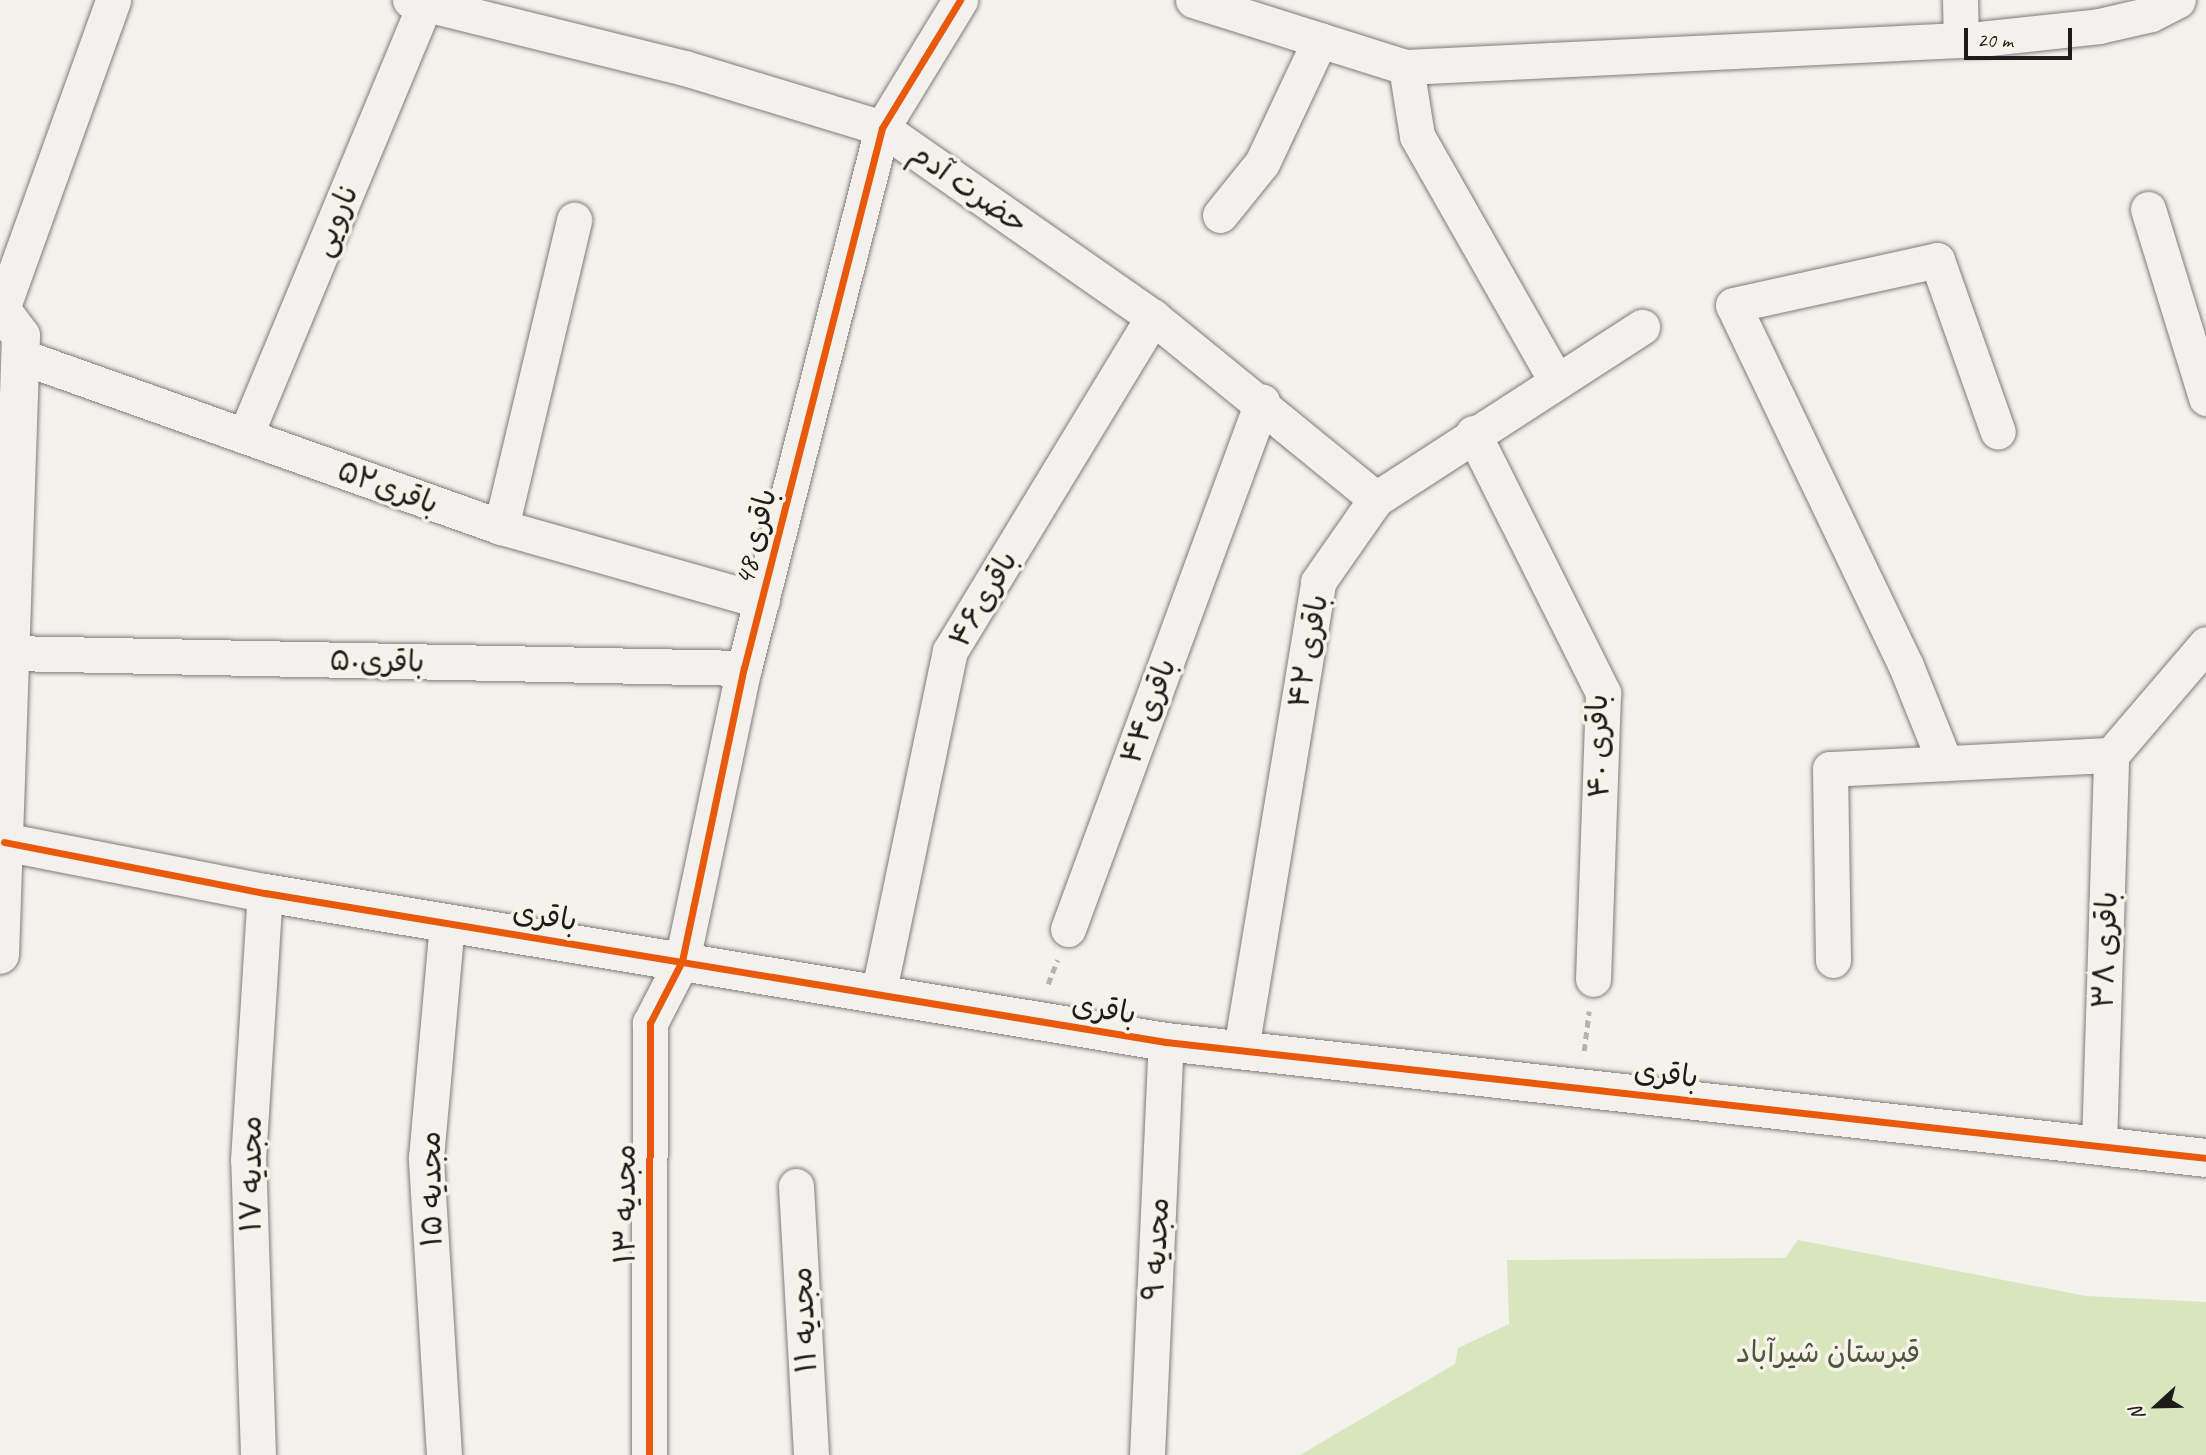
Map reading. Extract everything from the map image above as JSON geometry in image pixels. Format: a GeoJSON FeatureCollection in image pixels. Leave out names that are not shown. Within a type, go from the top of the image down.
{"type":"FeatureCollection","features":[{"type":"Feature","properties":{"kind":"street"},"geometry":{"type":"LineString","coordinates":[[0,954],[21,336],[1,309],[113,0]]}},
{"type":"Feature","properties":{"kind":"street","name":"باقری 48"},"geometry":{"type":"LineString","coordinates":[[682,961],[744,668],[882,128],[960,0]]}},
{"type":"Feature","properties":{"kind":"street"},"geometry":{"type":"LineString","coordinates":[[1193,0],[1260,11],[1320,40],[1406,67],[1961,40],[2099,26],[2151,14],[2178,0]]}},
{"type":"Feature","properties":{"kind":"street"},"geometry":{"type":"LineString","coordinates":[[1960,0],[1961,40]]}},
{"type":"Feature","properties":{"kind":"street","name":"حضرت آدم"},"geometry":{"type":"LineString","coordinates":[[417,2],[685,68],[882,128],[1153,317],[1262,402],[1376,499]]}},
{"type":"Feature","properties":{"kind":"street","name":"نارویی"},"geometry":{"type":"LineString","coordinates":[[245,436],[417,2]]}},
{"type":"Feature","properties":{"kind":"street"},"geometry":{"type":"LineString","coordinates":[[1220,215],[1262,163],[1320,40]]}},
{"type":"Feature","properties":{"kind":"street"},"geometry":{"type":"LineString","coordinates":[[1406,67],[1417,136],[1556,381]]}},
{"type":"Feature","properties":{"kind":"street"},"geometry":{"type":"LineString","coordinates":[[2147,209],[2206,398]]}},
{"type":"Feature","properties":{"kind":"street"},"geometry":{"type":"LineString","coordinates":[[501,527],[574,220]]}},
{"type":"Feature","properties":{"kind":"street"},"geometry":{"type":"LineString","coordinates":[[1945,763],[1906,666],[1733,305],[1937,260],[1998,432]]}},
{"type":"Feature","properties":{"kind":"street","name":"باقری۴۶"},"geometry":{"type":"LineString","coordinates":[[878,995],[950,651],[1153,317]]}},
{"type":"Feature","properties":{"kind":"street","name":"باقری ۴۲"},"geometry":{"type":"LineString","coordinates":[[1241,1049],[1318,582],[1376,499],[1473,433],[1642,327]]}},
{"type":"Feature","properties":{"kind":"street","name":"باقری۵۲"},"geometry":{"type":"LineString","coordinates":[[20,356],[501,527],[762,601]]}},
{"type":"Feature","properties":{"kind":"street","name":"باقری۴۴"},"geometry":{"type":"LineString","coordinates":[[1068,929],[1262,402]]}},
{"type":"Feature","properties":{"kind":"street","name":"باقری ۴۰"},"geometry":{"type":"LineString","coordinates":[[1473,433],[1603,693],[1592,979]]}},
{"type":"Feature","properties":{"kind":"street"},"geometry":{"type":"LineString","coordinates":[[1833,960],[1830,769],[2111,755],[2206,644]]}},
{"type":"Feature","properties":{"kind":"street","name":"باقری۵۰"},"geometry":{"type":"LineString","coordinates":[[10,653],[744,668]]}},
{"type":"Feature","properties":{"kind":"street","name":"باقری ۳۸"},"geometry":{"type":"LineString","coordinates":[[2099,1144],[2111,755]]}},
{"type":"Feature","properties":{"kind":"street","name":"باقری"},"geometry":{"type":"LineString","coordinates":[[4,842],[265,893],[1166,1042],[2206,1158]]}},
{"type":"Feature","properties":{"kind":"street","name":"مجدیه ۱۷"},"geometry":{"type":"LineString","coordinates":[[258,1455],[248,1160],[265,893]]}},
{"type":"Feature","properties":{"kind":"street","name":"مجدیه ۱۵"},"geometry":{"type":"LineString","coordinates":[[444,1455],[426,1158],[447,923]]}},
{"type":"Feature","properties":{"kind":"street","name":"مجدیه ۱۳"},"geometry":{"type":"LineString","coordinates":[[649,1455],[650,1023],[682,961]]}},
{"type":"Feature","properties":{"kind":"street","name":"مجدیه ۹"},"geometry":{"type":"LineString","coordinates":[[1147,1455],[1166,1042]]}},
{"type":"Feature","properties":{"kind":"street","name":"مجدیه ۱۱"},"geometry":{"type":"LineString","coordinates":[[796,1186],[811,1455]]}},
{"type":"Feature","properties":{"kind":"path"},"geometry":{"type":"LineString","coordinates":[[1035,1020],[1068,929]]}},
{"type":"Feature","properties":{"kind":"path"},"geometry":{"type":"LineString","coordinates":[[1580,1087],[1592,979]]}},
{"type":"Feature","properties":{"kind":"green space","name":"قبرستان شیرآباد"},"geometry":{"type":"Polygon","coordinates":[[[1798,1240],[2086,1296],[2206,1302],[2206,1455],[1300,1455],[1455,1364],[1458,1348],[1509,1324],[1507,1260],[1785,1258],[1798,1240]]]}},
{"type":"Feature","properties":{"kind":"cycle path"},"geometry":{"type":"LineString","coordinates":[[649,1455],[650,1023],[682,961],[744,668],[882,128],[960,0]]}},
{"type":"Feature","properties":{"kind":"cycle path"},"geometry":{"type":"LineString","coordinates":[[4,842],[265,893],[1166,1042],[2206,1158]]}}]}
